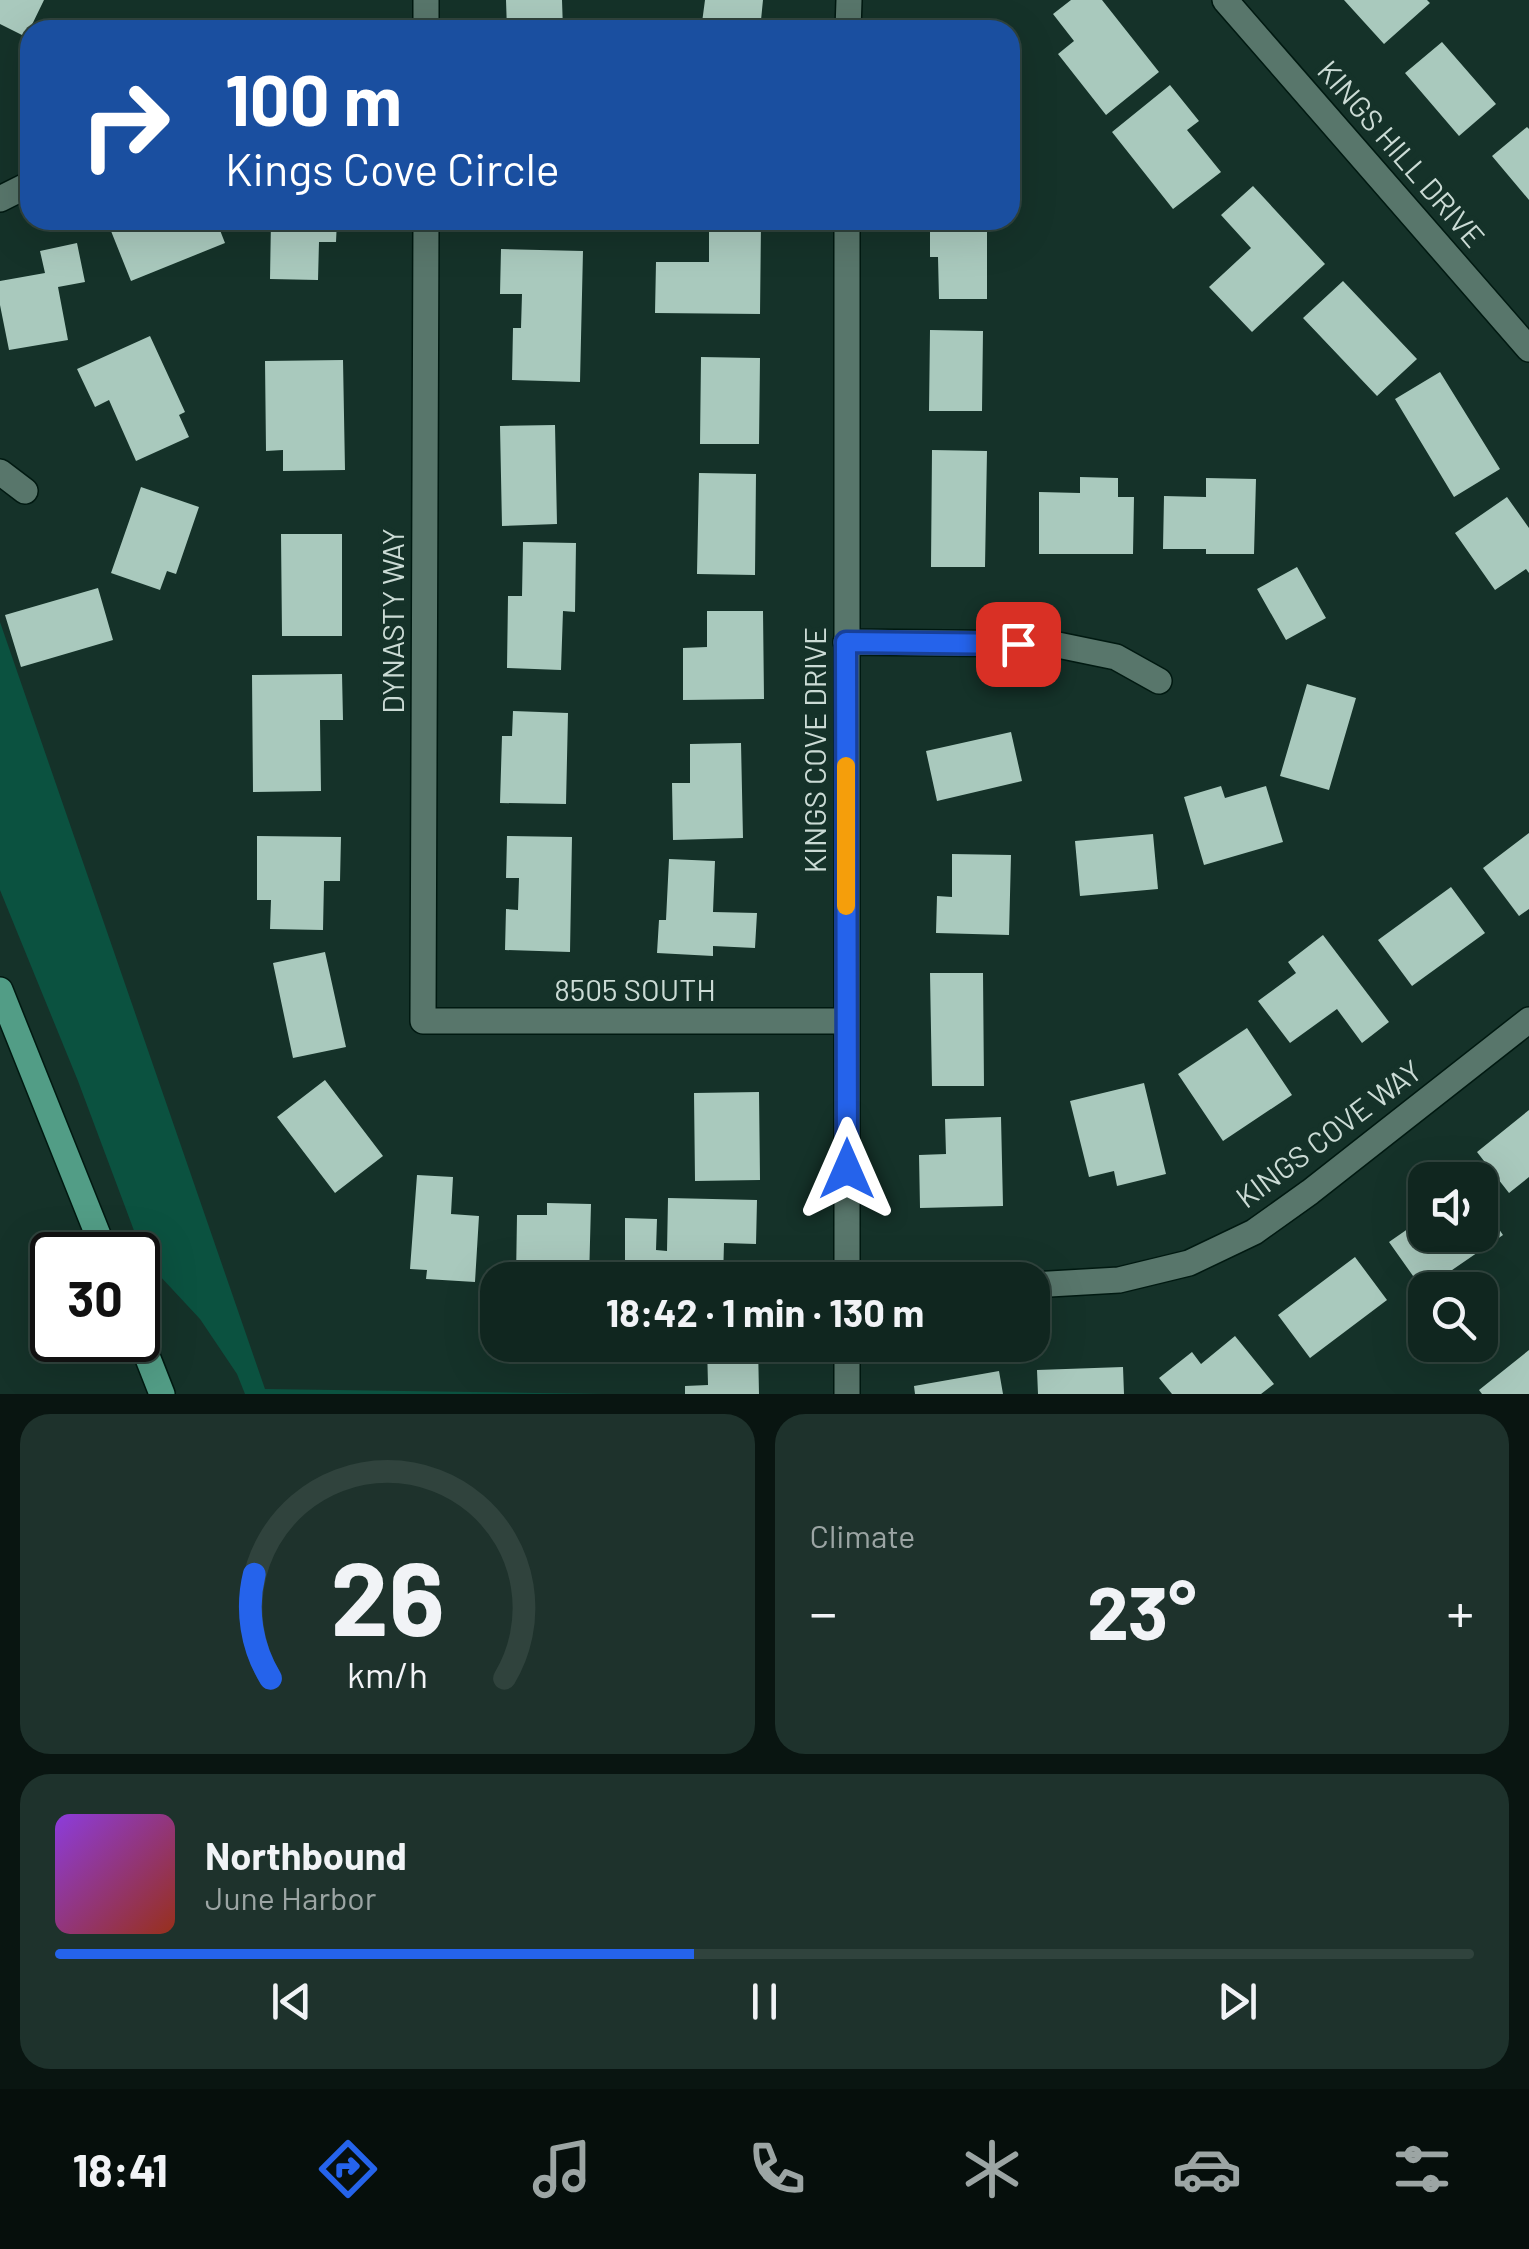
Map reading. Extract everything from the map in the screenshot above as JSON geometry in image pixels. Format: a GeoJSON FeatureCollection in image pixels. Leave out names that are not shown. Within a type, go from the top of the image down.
{"type":"FeatureCollection","features":[{"type":"Feature","properties":{"kind":"main road"},"geometry":{"type":"LineString","coordinates":[[0,990],[97,1232]]}},
{"type":"Feature","properties":{"kind":"main road"},"geometry":{"type":"LineString","coordinates":[[149,1362],[162,1394]]}},
{"type":"Feature","properties":{"kind":"street","name":"KINGS HILL DRIVE"},"geometry":{"type":"LineString","coordinates":[[1225,0],[1529,349]]}},
{"type":"Feature","properties":{"kind":"street","name":"DYNASTY WAY"},"geometry":{"type":"LineString","coordinates":[[422,1021],[426,230]]}},
{"type":"Feature","properties":{"kind":"street","name":"KINGS COVE DRIVE"},"geometry":{"type":"LineString","coordinates":[[847,1262],[848,230]]}},
{"type":"Feature","properties":{"kind":"street"},"geometry":{"type":"LineString","coordinates":[[0,472],[25,491]]}},
{"type":"Feature","properties":{"kind":"street"},"geometry":{"type":"LineString","coordinates":[[846,642],[1053,644],[1116,657],[1159,681]]}},
{"type":"Feature","properties":{"kind":"street","name":"KINGS COVE WAY"},"geometry":{"type":"LineString","coordinates":[[1050,1283],[1119,1280],[1189,1263],[1254,1232],[1529,1020]]}},
{"type":"Feature","properties":{"kind":"street","name":"8505 SOUTH"},"geometry":{"type":"LineString","coordinates":[[422,1021],[847,1021]]}},
{"type":"Feature","properties":{"kind":"street"},"geometry":{"type":"LineString","coordinates":[[847,1362],[847,1394]]}},
{"type":"Feature","properties":{"kind":"green space"},"geometry":{"type":"Polygon","coordinates":[[[0,622],[265,1389],[606,1394],[245,1394],[237,1374],[200,1319],[160,1276],[160,1232],[135,1232],[0,890],[0,622]]]}},
{"type":"Feature","properties":{"kind":"building"},"geometry":{"type":"Polygon","coordinates":[[[0,0],[44,0],[34,20],[20,20],[20,34],[0,24],[0,0]]]}},
{"type":"Feature","properties":{"kind":"building"},"geometry":{"type":"Polygon","coordinates":[[[506,0],[562,0],[563,20],[507,20],[506,0]]]}},
{"type":"Feature","properties":{"kind":"building"},"geometry":{"type":"Polygon","coordinates":[[[705,0],[763,0],[761,20],[702,20],[705,0]]]}},
{"type":"Feature","properties":{"kind":"building"},"geometry":{"type":"Polygon","coordinates":[[[1071,0],[1102,0],[1159,72],[1106,115],[1058,54],[1074,41],[1053,14],[1071,0]]]}},
{"type":"Feature","properties":{"kind":"building"},"geometry":{"type":"Polygon","coordinates":[[[1344,0],[1427,0],[1430,3],[1384,44],[1344,0]]]}},
{"type":"Feature","properties":{"kind":"building"},"geometry":{"type":"Polygon","coordinates":[[[1442,42],[1496,104],[1459,136],[1405,73],[1442,42]]]}},
{"type":"Feature","properties":{"kind":"building"},"geometry":{"type":"Polygon","coordinates":[[[1170,85],[1199,121],[1187,130],[1221,172],[1173,209],[1112,132],[1170,85]]]}},
{"type":"Feature","properties":{"kind":"building"},"geometry":{"type":"Polygon","coordinates":[[[1529,129],[1529,200],[1492,156],[1529,129]]]}},
{"type":"Feature","properties":{"kind":"building"},"geometry":{"type":"Polygon","coordinates":[[[1253,186],[1325,264],[1252,332],[1209,287],[1251,248],[1221,215],[1253,186]]]}},
{"type":"Feature","properties":{"kind":"building"},"geometry":{"type":"Polygon","coordinates":[[[111,230],[220,230],[225,243],[131,281],[111,230]]]}},
{"type":"Feature","properties":{"kind":"building"},"geometry":{"type":"Polygon","coordinates":[[[271,230],[337,230],[336,242],[319,242],[318,280],[270,279],[271,230]]]}},
{"type":"Feature","properties":{"kind":"building"},"geometry":{"type":"Polygon","coordinates":[[[709,230],[761,230],[760,314],[655,313],[656,262],[709,262],[709,230]]]}},
{"type":"Feature","properties":{"kind":"building"},"geometry":{"type":"Polygon","coordinates":[[[930,230],[987,230],[987,299],[939,299],[938,257],[930,257],[930,230]]]}},
{"type":"Feature","properties":{"kind":"building"},"geometry":{"type":"Polygon","coordinates":[[[77,243],[85,282],[58,287],[68,340],[9,350],[0,305],[0,281],[45,273],[40,251],[77,243]]]}},
{"type":"Feature","properties":{"kind":"building"},"geometry":{"type":"Polygon","coordinates":[[[501,249],[583,251],[580,382],[512,380],[513,328],[521,328],[522,294],[500,294],[501,249]]]}},
{"type":"Feature","properties":{"kind":"building"},"geometry":{"type":"Polygon","coordinates":[[[1343,281],[1417,359],[1377,396],[1303,318],[1343,281]]]}},
{"type":"Feature","properties":{"kind":"building"},"geometry":{"type":"Polygon","coordinates":[[[930,330],[983,331],[982,411],[929,411],[930,330]]]}},
{"type":"Feature","properties":{"kind":"building"},"geometry":{"type":"Polygon","coordinates":[[[150,336],[185,412],[179,415],[189,437],[136,461],[109,400],[95,407],[77,369],[150,336]]]}},
{"type":"Feature","properties":{"kind":"building"},"geometry":{"type":"Polygon","coordinates":[[[701,357],[760,358],[759,444],[700,444],[701,357]]]}},
{"type":"Feature","properties":{"kind":"building"},"geometry":{"type":"Polygon","coordinates":[[[343,360],[345,470],[283,471],[283,450],[266,451],[265,361],[343,360]]]}},
{"type":"Feature","properties":{"kind":"building"},"geometry":{"type":"Polygon","coordinates":[[[1440,372],[1500,469],[1454,497],[1395,399],[1440,372]]]}},
{"type":"Feature","properties":{"kind":"building"},"geometry":{"type":"Polygon","coordinates":[[[555,425],[557,524],[502,526],[500,426],[555,425]]]}},
{"type":"Feature","properties":{"kind":"building"},"geometry":{"type":"Polygon","coordinates":[[[932,450],[987,451],[985,567],[931,567],[932,450]]]}},
{"type":"Feature","properties":{"kind":"building"},"geometry":{"type":"Polygon","coordinates":[[[699,473],[756,474],[755,575],[697,574],[699,473]]]}},
{"type":"Feature","properties":{"kind":"building"},"geometry":{"type":"Polygon","coordinates":[[[1080,477],[1118,478],[1118,497],[1134,497],[1133,554],[1039,554],[1039,492],[1080,493],[1080,477]]]}},
{"type":"Feature","properties":{"kind":"building"},"geometry":{"type":"Polygon","coordinates":[[[1206,478],[1256,479],[1254,554],[1163,549],[1164,496],[1206,497],[1206,478]]]}},
{"type":"Feature","properties":{"kind":"building"},"geometry":{"type":"Polygon","coordinates":[[[141,487],[199,507],[176,574],[167,571],[160,590],[111,573],[141,487]]]}},
{"type":"Feature","properties":{"kind":"building"},"geometry":{"type":"Polygon","coordinates":[[[1507,497],[1529,528],[1529,573],[1526,569],[1495,590],[1455,533],[1507,497]]]}},
{"type":"Feature","properties":{"kind":"building"},"geometry":{"type":"Polygon","coordinates":[[[281,534],[342,534],[342,636],[282,636],[281,534]]]}},
{"type":"Feature","properties":{"kind":"building"},"geometry":{"type":"Polygon","coordinates":[[[523,542],[576,543],[575,612],[563,611],[561,670],[507,668],[508,596],[522,596],[523,542]]]}},
{"type":"Feature","properties":{"kind":"building"},"geometry":{"type":"Polygon","coordinates":[[[1297,567],[1326,618],[1286,640],[1257,589],[1297,567]]]}},
{"type":"Feature","properties":{"kind":"building"},"geometry":{"type":"Polygon","coordinates":[[[98,588],[113,640],[21,667],[5,615],[98,588]]]}},
{"type":"Feature","properties":{"kind":"building"},"geometry":{"type":"Polygon","coordinates":[[[707,611],[763,611],[764,699],[683,700],[683,648],[707,647],[707,611]]]}},
{"type":"Feature","properties":{"kind":"building"},"geometry":{"type":"Polygon","coordinates":[[[342,674],[343,720],[320,720],[321,791],[253,792],[252,675],[342,674]]]}},
{"type":"Feature","properties":{"kind":"building"},"geometry":{"type":"Polygon","coordinates":[[[1307,684],[1356,698],[1329,790],[1280,776],[1307,684]]]}},
{"type":"Feature","properties":{"kind":"building"},"geometry":{"type":"Polygon","coordinates":[[[513,711],[568,713],[566,804],[500,803],[502,736],[512,736],[513,711]]]}},
{"type":"Feature","properties":{"kind":"building"},"geometry":{"type":"Polygon","coordinates":[[[1011,732],[1022,781],[937,801],[926,751],[1011,732]]]}},
{"type":"Feature","properties":{"kind":"building"},"geometry":{"type":"Polygon","coordinates":[[[741,743],[743,838],[673,840],[672,783],[690,783],[690,744],[741,743]]]}},
{"type":"Feature","properties":{"kind":"building"},"geometry":{"type":"Polygon","coordinates":[[[1221,786],[1225,798],[1266,786],[1283,842],[1204,865],[1184,797],[1221,786]]]}},
{"type":"Feature","properties":{"kind":"building"},"geometry":{"type":"Polygon","coordinates":[[[1529,833],[1529,909],[1519,916],[1483,868],[1529,833]]]}},
{"type":"Feature","properties":{"kind":"building"},"geometry":{"type":"Polygon","coordinates":[[[1153,834],[1158,889],[1080,896],[1075,841],[1153,834]]]}},
{"type":"Feature","properties":{"kind":"building"},"geometry":{"type":"Polygon","coordinates":[[[257,836],[341,837],[340,881],[324,881],[323,930],[270,929],[271,900],[257,900],[257,836]]]}},
{"type":"Feature","properties":{"kind":"building"},"geometry":{"type":"Polygon","coordinates":[[[507,836],[572,837],[570,952],[505,950],[506,909],[518,910],[519,878],[506,878],[507,836]]]}},
{"type":"Feature","properties":{"kind":"building"},"geometry":{"type":"Polygon","coordinates":[[[952,854],[1011,855],[1009,935],[936,933],[937,896],[952,897],[952,854]]]}},
{"type":"Feature","properties":{"kind":"building"},"geometry":{"type":"Polygon","coordinates":[[[669,859],[715,861],[713,912],[757,913],[755,948],[713,946],[713,956],[657,953],[659,920],[666,920],[669,859]]]}},
{"type":"Feature","properties":{"kind":"building"},"geometry":{"type":"Polygon","coordinates":[[[1451,887],[1485,933],[1412,986],[1378,940],[1451,887]]]}},
{"type":"Feature","properties":{"kind":"building"},"geometry":{"type":"Polygon","coordinates":[[[1323,935],[1389,1022],[1362,1043],[1337,1009],[1290,1043],[1258,1001],[1296,973],[1288,962],[1323,935]]]}},
{"type":"Feature","properties":{"kind":"building"},"geometry":{"type":"Polygon","coordinates":[[[325,952],[346,1047],[293,1058],[273,963],[325,952]]]}},
{"type":"Feature","properties":{"kind":"building"},"geometry":{"type":"Polygon","coordinates":[[[930,973],[983,973],[984,1086],[932,1086],[930,973]]]}},
{"type":"Feature","properties":{"kind":"building"},"geometry":{"type":"Polygon","coordinates":[[[1247,1028],[1292,1095],[1223,1141],[1178,1074],[1247,1028]]]}},
{"type":"Feature","properties":{"kind":"building"},"geometry":{"type":"Polygon","coordinates":[[[325,1080],[383,1156],[335,1193],[277,1117],[325,1080]]]}},
{"type":"Feature","properties":{"kind":"building"},"geometry":{"type":"Polygon","coordinates":[[[1144,1083],[1166,1174],[1117,1186],[1114,1171],[1089,1177],[1070,1101],[1144,1083]]]}},
{"type":"Feature","properties":{"kind":"building"},"geometry":{"type":"Polygon","coordinates":[[[759,1092],[760,1180],[695,1181],[694,1093],[759,1092]]]}},
{"type":"Feature","properties":{"kind":"building"},"geometry":{"type":"Polygon","coordinates":[[[1529,1110],[1529,1177],[1509,1193],[1498,1179],[1498,1162],[1485,1162],[1477,1152],[1529,1110]]]}},
{"type":"Feature","properties":{"kind":"building"},"geometry":{"type":"Polygon","coordinates":[[[1001,1117],[1003,1206],[920,1208],[919,1155],[946,1154],[945,1119],[1001,1117]]]}},
{"type":"Feature","properties":{"kind":"building"},"geometry":{"type":"Polygon","coordinates":[[[417,1175],[453,1177],[451,1214],[479,1216],[475,1282],[426,1279],[427,1270],[410,1269],[417,1175]]]}},
{"type":"Feature","properties":{"kind":"building"},"geometry":{"type":"Polygon","coordinates":[[[668,1198],[757,1200],[756,1244],[724,1243],[723,1262],[625,1260],[625,1218],[657,1219],[656,1250],[667,1251],[668,1198]]]}},
{"type":"Feature","properties":{"kind":"building"},"geometry":{"type":"Polygon","coordinates":[[[547,1203],[591,1204],[589,1262],[516,1262],[517,1215],[547,1215],[547,1203]]]}},
{"type":"Feature","properties":{"kind":"building"},"geometry":{"type":"Polygon","coordinates":[[[1408,1229],[1408,1252],[1478,1252],[1449,1272],[1410,1272],[1389,1242],[1408,1229]]]}},
{"type":"Feature","properties":{"kind":"building"},"geometry":{"type":"Polygon","coordinates":[[[1355,1257],[1387,1300],[1310,1358],[1278,1315],[1355,1257]]]}},
{"type":"Feature","properties":{"kind":"building"},"geometry":{"type":"Polygon","coordinates":[[[1235,1336],[1274,1384],[1261,1394],[1172,1394],[1159,1378],[1192,1352],[1201,1364],[1235,1336]]]}},
{"type":"Feature","properties":{"kind":"building"},"geometry":{"type":"Polygon","coordinates":[[[1529,1350],[1529,1394],[1482,1394],[1479,1390],[1529,1350]]]}},
{"type":"Feature","properties":{"kind":"building"},"geometry":{"type":"Polygon","coordinates":[[[707,1362],[758,1362],[759,1394],[685,1394],[685,1386],[708,1385],[707,1362]]]}},
{"type":"Feature","properties":{"kind":"building"},"geometry":{"type":"Polygon","coordinates":[[[1123,1367],[1124,1394],[1038,1394],[1037,1370],[1123,1367]]]}},
{"type":"Feature","properties":{"kind":"building"},"geometry":{"type":"Polygon","coordinates":[[[999,1371],[1003,1394],[915,1394],[914,1386],[999,1371]]]}},
{"type":"Feature","properties":{"kind":"slow traffic"},"geometry":{"type":"LineString","coordinates":[[846,766],[846,906]]}},
{"type":"Feature","properties":{"kind":"route"},"geometry":{"type":"LineString","coordinates":[[847,1169],[846,642],[1018,644]]}}]}
